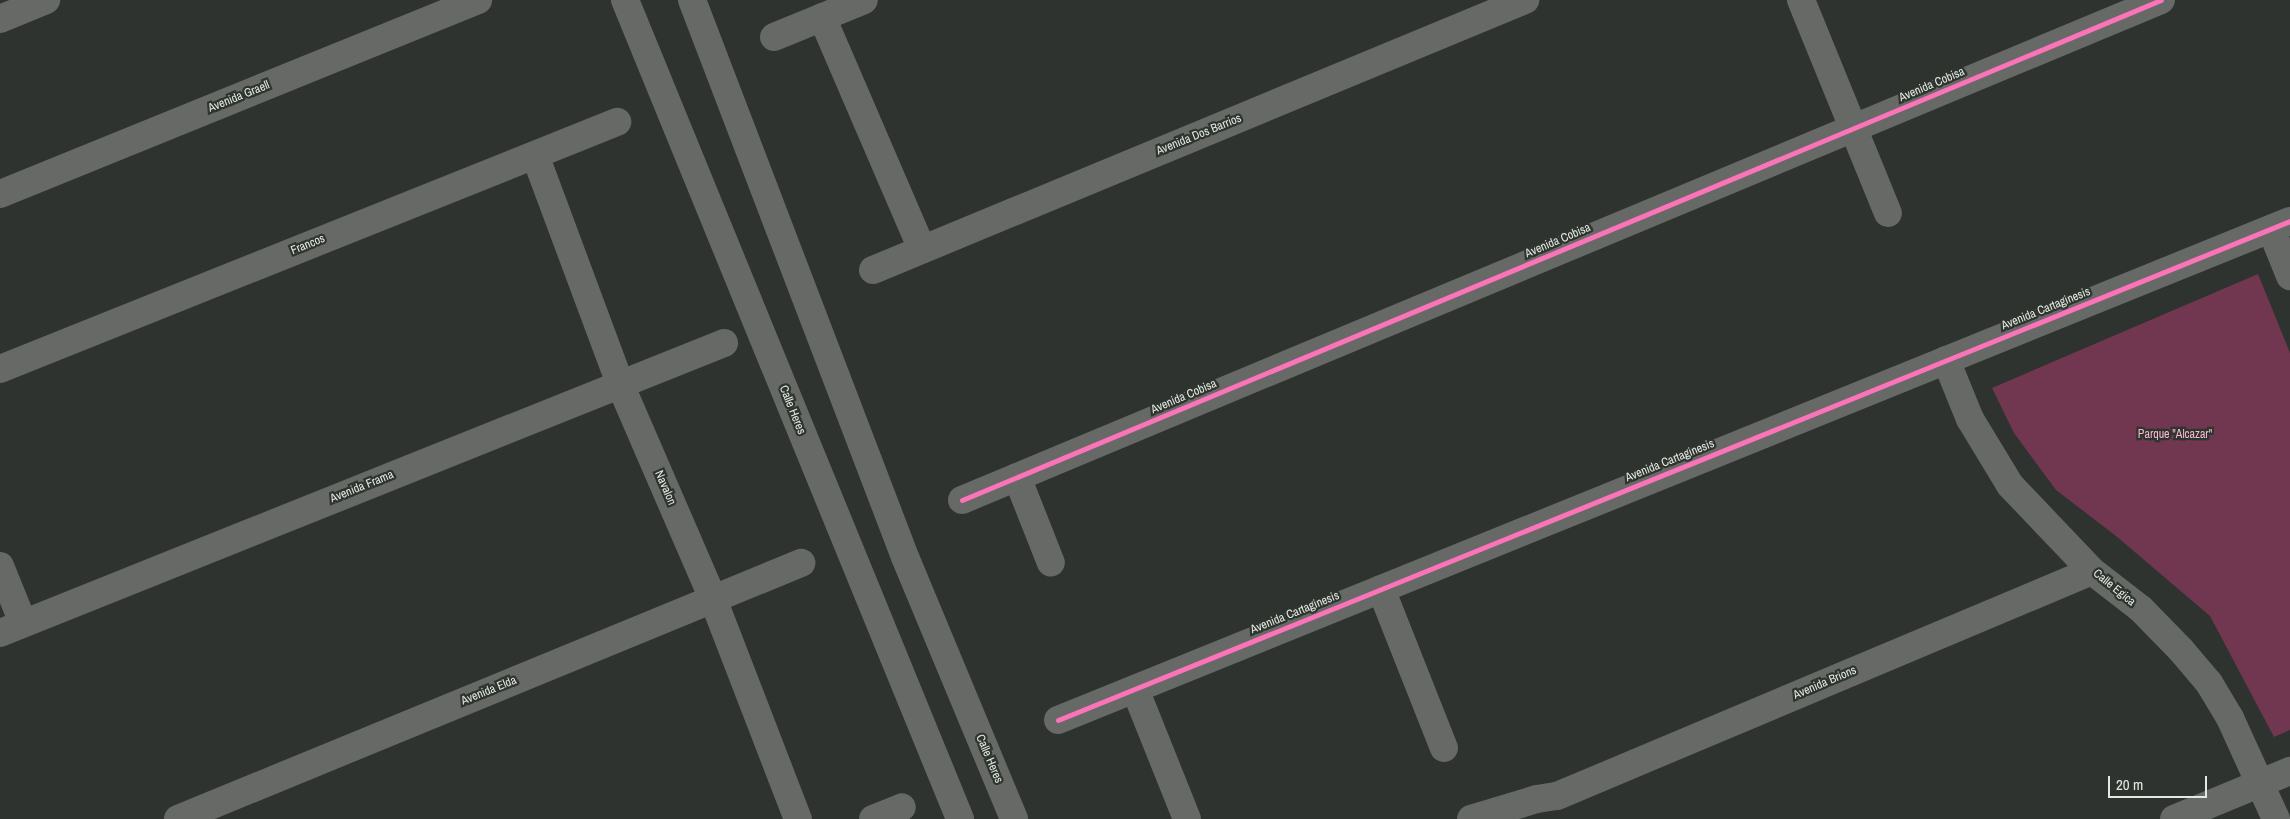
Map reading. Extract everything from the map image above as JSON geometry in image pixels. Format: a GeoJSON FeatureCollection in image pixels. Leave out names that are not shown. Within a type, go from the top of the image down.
{"type":"FeatureCollection","features":[{"type":"Feature","properties":{"kind":"street"},"geometry":{"type":"LineString","coordinates":[[0,19],[46,0]]}},
{"type":"Feature","properties":{"kind":"street","name":"Avenida Graell"},"geometry":{"type":"LineString","coordinates":[[0,194],[478,0]]}},
{"type":"Feature","properties":{"kind":"street","name":"Calle Heres"},"geometry":{"type":"LineString","coordinates":[[625,0],[960,819]]}},
{"type":"Feature","properties":{"kind":"street","name":"Calle Heres"},"geometry":{"type":"LineString","coordinates":[[692,0],[905,557],[1014,819]]}},
{"type":"Feature","properties":{"kind":"street"},"geometry":{"type":"LineString","coordinates":[[774,38],[864,0]]}},
{"type":"Feature","properties":{"kind":"street","name":"Avenida Dos Barrios"},"geometry":{"type":"LineString","coordinates":[[873,270],[1524,0]]}},
{"type":"Feature","properties":{"kind":"street"},"geometry":{"type":"LineString","coordinates":[[1802,0],[1888,213]]}},
{"type":"Feature","properties":{"kind":"street","name":"Avenida Cobisa"},"geometry":{"type":"LineString","coordinates":[[962,500],[2161,0]]}},
{"type":"Feature","properties":{"kind":"street"},"geometry":{"type":"LineString","coordinates":[[822,17],[922,249]]}},
{"type":"Feature","properties":{"kind":"street","name":"Francos"},"geometry":{"type":"LineString","coordinates":[[0,369],[617,122]]}},
{"type":"Feature","properties":{"kind":"street","name":"Navalon"},"geometry":{"type":"LineString","coordinates":[[535,155],[620,384],[713,599],[798,819]]}},
{"type":"Feature","properties":{"kind":"street"},"geometry":{"type":"LineString","coordinates":[[2280,225],[2290,276]]}},
{"type":"Feature","properties":{"kind":"street","name":"Avenida Cartaginesis"},"geometry":{"type":"LineString","coordinates":[[1058,720],[2280,225]]}},
{"type":"Feature","properties":{"kind":"street","name":"Avenida Frama"},"geometry":{"type":"LineString","coordinates":[[12,628],[724,343]]}},
{"type":"Feature","properties":{"kind":"street","name":"Calle Egica"},"geometry":{"type":"LineString","coordinates":[[1946,360],[1970,419],[2010,485],[2092,571],[2141,610],[2209,683],[2262,783],[2276,819]]}},
{"type":"Feature","properties":{"kind":"street"},"geometry":{"type":"LineString","coordinates":[[1017,477],[1051,563]]}},
{"type":"Feature","properties":{"kind":"street","name":"Avenida Elda"},"geometry":{"type":"LineString","coordinates":[[178,819],[801,562]]}},
{"type":"Feature","properties":{"kind":"street"},"geometry":{"type":"LineString","coordinates":[[0,566],[12,628]]}},
{"type":"Feature","properties":{"kind":"street","name":"Avenida Brions"},"geometry":{"type":"LineString","coordinates":[[1471,819],[1557,796],[2092,571]]}},
{"type":"Feature","properties":{"kind":"street"},"geometry":{"type":"LineString","coordinates":[[1381,589],[1444,748]]}},
{"type":"Feature","properties":{"kind":"street"},"geometry":{"type":"LineString","coordinates":[[1135,689],[1187,819]]}},
{"type":"Feature","properties":{"kind":"street"},"geometry":{"type":"LineString","coordinates":[[2174,819],[2290,771]]}},
{"type":"Feature","properties":{"kind":"street","name":"Avenida Brions"},"geometry":{"type":"LineString","coordinates":[[1531,819],[1543,812],[1557,796]]}},
{"type":"Feature","properties":{"kind":"street"},"geometry":{"type":"LineString","coordinates":[[873,819],[902,807]]}},
{"type":"Feature","properties":{"kind":"green space","name":"Parque \"Alcazar\""},"geometry":{"type":"Polygon","coordinates":[[[2258,274],[2290,353],[2290,730],[2274,737],[2210,616],[2116,536],[2056,490],[2014,433],[1992,388],[2258,274]]]}},
{"type":"Feature","properties":{"kind":"cycle path"},"geometry":{"type":"LineString","coordinates":[[962,500],[2161,0]]}},
{"type":"Feature","properties":{"kind":"cycle path"},"geometry":{"type":"LineString","coordinates":[[1058,720],[2290,221]]}}]}
